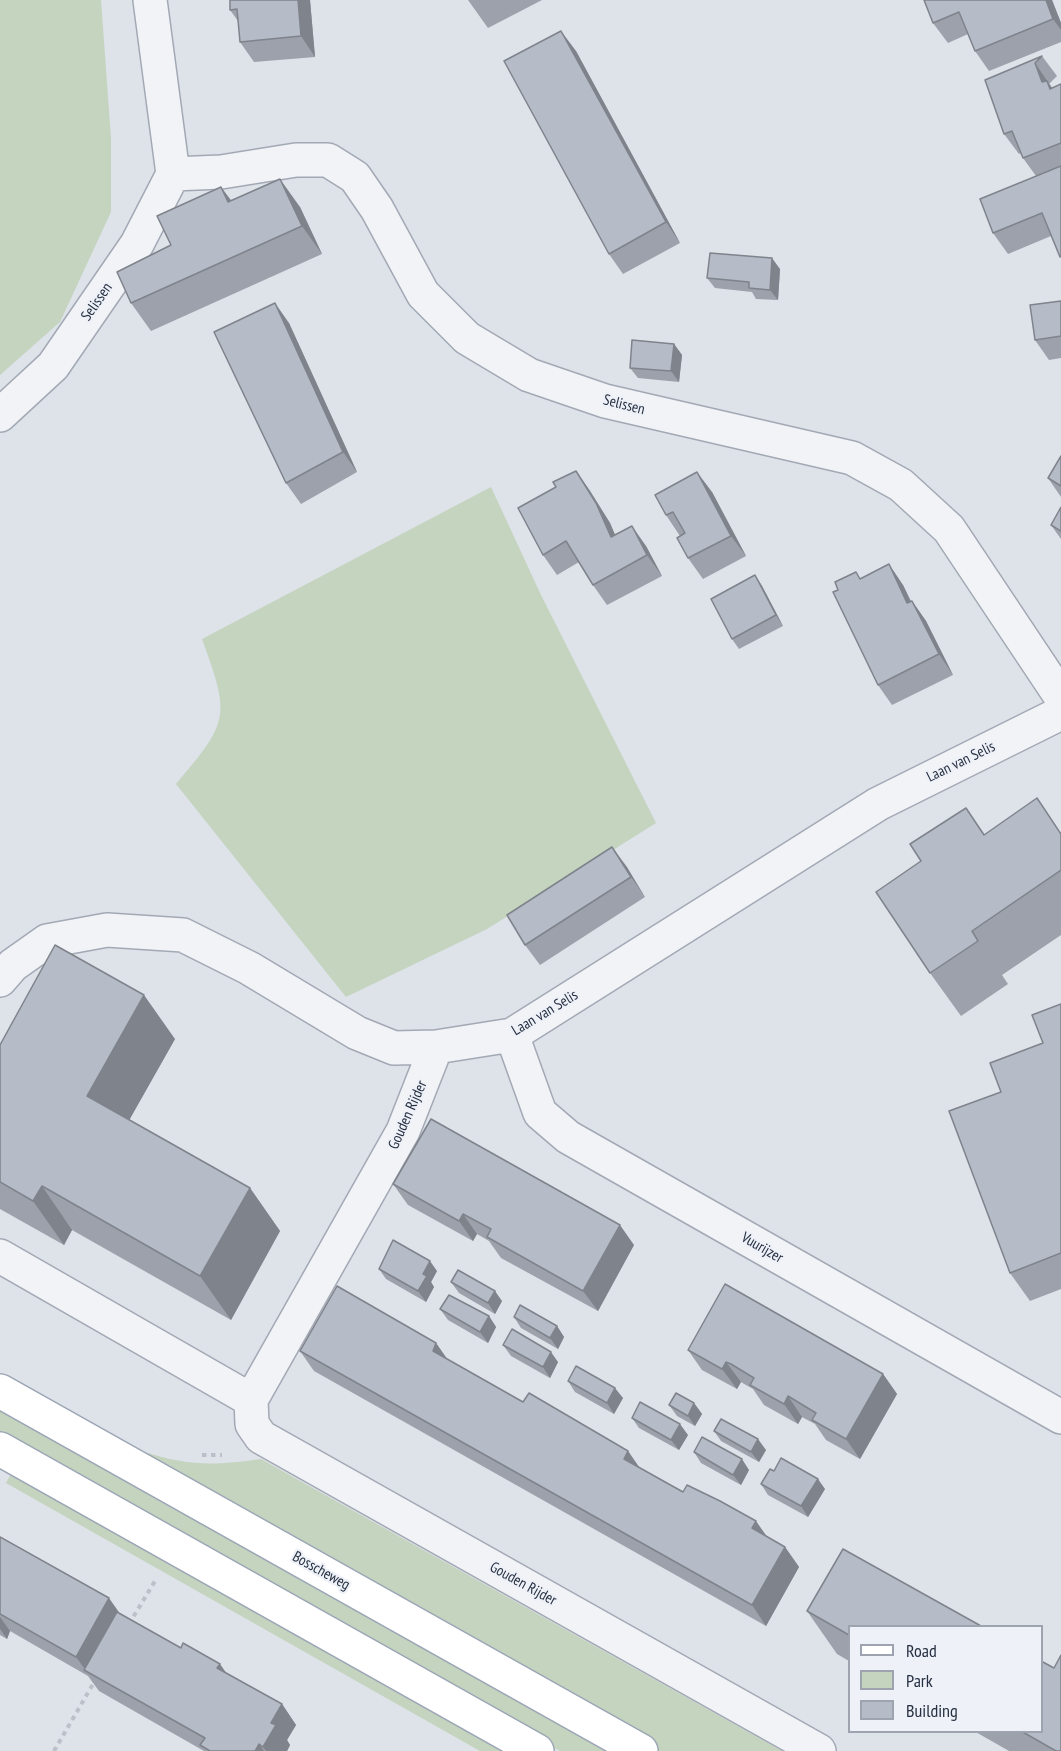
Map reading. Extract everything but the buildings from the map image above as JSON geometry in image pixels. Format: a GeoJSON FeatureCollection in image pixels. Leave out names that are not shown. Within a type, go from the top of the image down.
{"type":"FeatureCollection","features":[{"type":"Feature","properties":{"kind":"main road","name":"Bosscheweg"},"geometry":{"type":"LineString","coordinates":[[0,1391],[641,1751]]}},
{"type":"Feature","properties":{"kind":"main road"},"geometry":{"type":"LineString","coordinates":[[0,1449],[537,1751]]}},
{"type":"Feature","properties":{"kind":"street"},"geometry":{"type":"LineString","coordinates":[[150,0],[172,174]]}},
{"type":"Feature","properties":{"kind":"street","name":"Selissen"},"geometry":{"type":"LineString","coordinates":[[0,416],[53,366],[137,244],[172,174],[221,172],[296,160],[328,160],[355,177],[376,209],[423,294],[467,338],[529,375],[605,401],[852,458],[901,485],[949,529],[1061,697]]}},
{"type":"Feature","properties":{"kind":"street","name":"Laan van Selis"},"geometry":{"type":"LineString","coordinates":[[0,980],[13,965],[47,941],[107,930],[183,935],[249,968],[357,1033],[394,1048],[436,1047],[512,1035],[878,804],[1061,713]]}},
{"type":"Feature","properties":{"kind":"street","name":"Vuurijzer"},"geometry":{"type":"LineString","coordinates":[[512,1035],[540,1113],[568,1137],[1061,1417]]}},
{"type":"Feature","properties":{"kind":"street","name":"Gouden Rijder"},"geometry":{"type":"LineString","coordinates":[[436,1047],[403,1131],[251,1400],[252,1424],[261,1437],[819,1751]]}},
{"type":"Feature","properties":{"kind":"street"},"geometry":{"type":"LineString","coordinates":[[0,1256],[251,1400]]}},
{"type":"Feature","properties":{"kind":"path"},"geometry":{"type":"LineString","coordinates":[[126,1630],[156,1580]]}},
{"type":"Feature","properties":{"kind":"path"},"geometry":{"type":"LineString","coordinates":[[54,1751],[102,1671]]}},
{"type":"Feature","properties":{"kind":"green space"},"geometry":{"type":"Polygon","coordinates":[[[0,0],[101,0],[111,138],[111,212],[60,322],[0,375],[0,0]]]}},
{"type":"Feature","properties":{"kind":"green space"},"geometry":{"type":"Polygon","coordinates":[[[491,487],[541,595],[656,823],[487,929],[346,997],[176,784],[207,746],[220,717],[217,685],[202,639],[491,487]]]}},
{"type":"Feature","properties":{"kind":"green space"},"geometry":{"type":"Polygon","coordinates":[[[0,1408],[613,1751],[560,1751],[0,1435],[0,1408]]]}},
{"type":"Feature","properties":{"kind":"green space"},"geometry":{"type":"Polygon","coordinates":[[[141,1451],[173,1460],[214,1464],[261,1459],[782,1751],[660,1751],[136,1456],[141,1451]]]}},
{"type":"Feature","properties":{"kind":"green space"},"geometry":{"type":"Polygon","coordinates":[[[13,1470],[513,1751],[480,1751],[6,1483],[13,1470]]]}}]}
